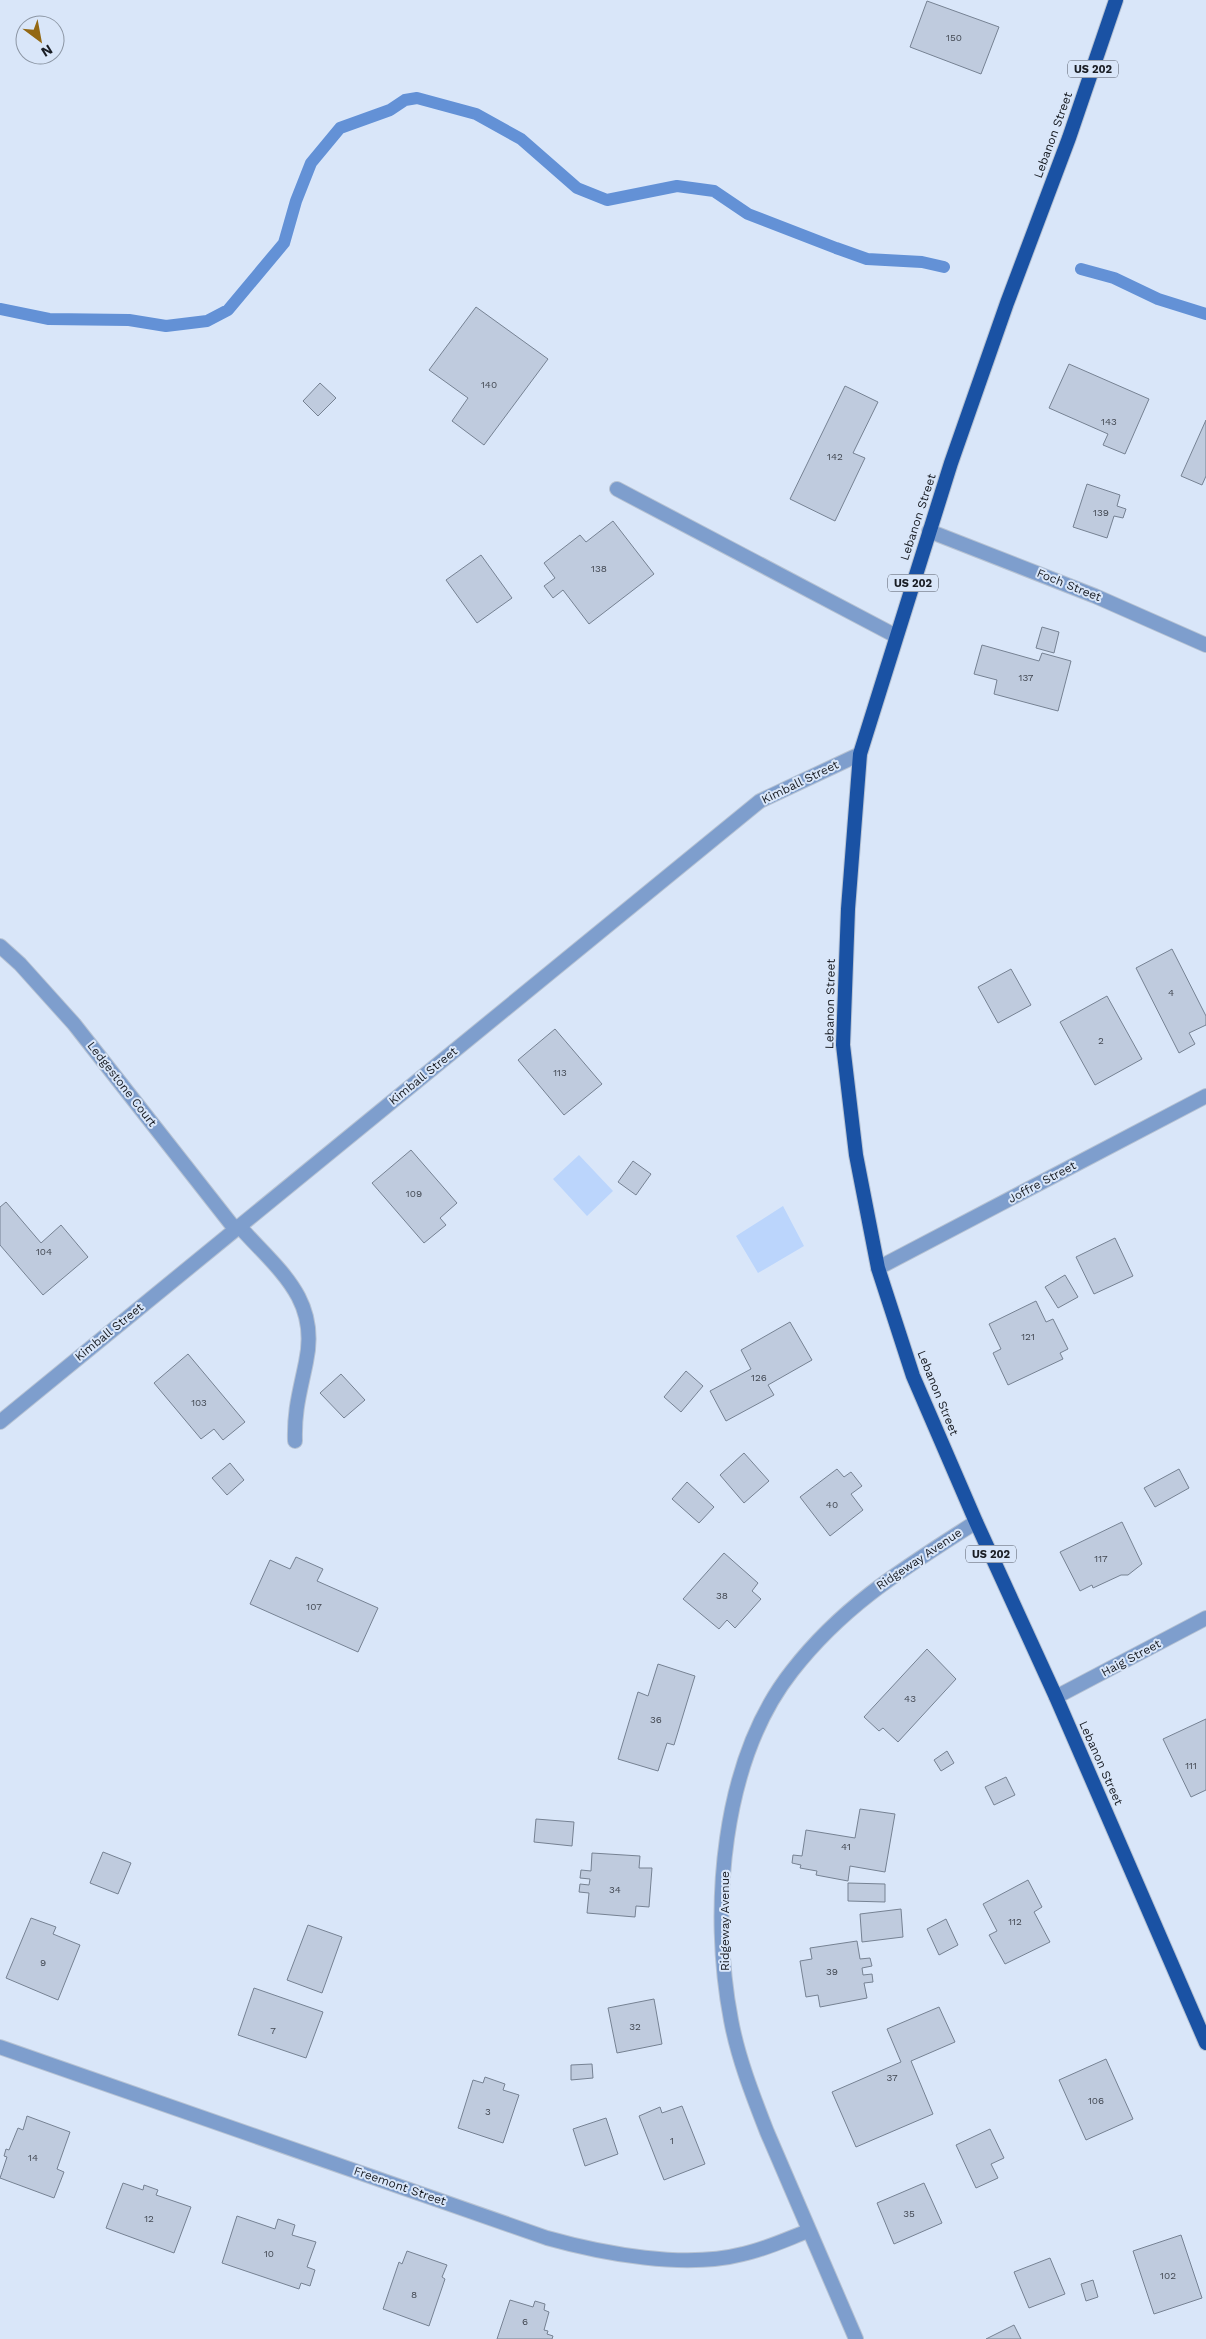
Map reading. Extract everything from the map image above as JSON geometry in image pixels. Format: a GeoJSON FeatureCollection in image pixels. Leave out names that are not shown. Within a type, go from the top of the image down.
{"type":"FeatureCollection","features":[{"type":"Feature","properties":{"kind":"highway","name":"Lebanon Street"},"geometry":{"type":"LineString","coordinates":[[1116,0],[1069,138],[1007,302],[929,531],[860,754],[848,909],[843,1045],[856,1155],[878,1268],[913,1376],[976,1522],[1056,1697],[1206,2043]]}},
{"type":"Feature","properties":{"kind":"street"},"geometry":{"type":"LineString","coordinates":[[616,489],[896,636]]}},
{"type":"Feature","properties":{"kind":"street","name":"Foch Street"},"geometry":{"type":"LineString","coordinates":[[929,531],[1053,578],[1206,645]]}},
{"type":"Feature","properties":{"kind":"street","name":"Kimball Street"},"geometry":{"type":"LineString","coordinates":[[0,1422],[760,801],[860,754]]}},
{"type":"Feature","properties":{"kind":"street","name":"Ledgestone Court"},"geometry":{"type":"LineString","coordinates":[[0,946],[20,964],[74,1024],[237,1227],[291,1284],[304,1304],[309,1326],[307,1361],[295,1411],[295,1441]]}},
{"type":"Feature","properties":{"kind":"street","name":"Joffre Street"},"geometry":{"type":"LineString","coordinates":[[878,1268],[1206,1096]]}},
{"type":"Feature","properties":{"kind":"street","name":"Ridgeway Avenue"},"geometry":{"type":"LineString","coordinates":[[856,2339],[808,2231],[755,2101],[731,2022],[726,1992],[723,1944],[723,1889],[733,1808],[755,1733],[770,1702],[791,1672],[831,1627],[864,1596],[976,1522]]}},
{"type":"Feature","properties":{"kind":"street","name":"Haig Street"},"geometry":{"type":"LineString","coordinates":[[1056,1697],[1206,1618]]}},
{"type":"Feature","properties":{"kind":"street","name":"Freemont Street"},"geometry":{"type":"LineString","coordinates":[[0,2047],[539,2235],[590,2250],[628,2256],[715,2259],[743,2254],[808,2231]]}},
{"type":"Feature","properties":{"kind":"shaded area"},"geometry":{"type":"Polygon","coordinates":[[[579,1155],[613,1191],[587,1216],[553,1179],[579,1155]]]}},
{"type":"Feature","properties":{"kind":"shaded area"},"geometry":{"type":"Polygon","coordinates":[[[783,1206],[804,1246],[758,1273],[736,1236],[783,1206]]]}},
{"type":"Feature","properties":{"kind":"building"},"geometry":{"type":"Polygon","coordinates":[[[927,1],[999,27],[981,74],[910,47],[927,1]]]}},
{"type":"Feature","properties":{"kind":"building"},"geometry":{"type":"Polygon","coordinates":[[[476,307],[548,359],[484,445],[452,421],[468,398],[429,370],[476,307]]]}},
{"type":"Feature","properties":{"kind":"building"},"geometry":{"type":"Polygon","coordinates":[[[1069,364],[1149,399],[1125,454],[1103,445],[1108,434],[1049,408],[1069,364]]]}},
{"type":"Feature","properties":{"kind":"building"},"geometry":{"type":"Polygon","coordinates":[[[320,383],[336,398],[318,416],[303,401],[320,383]]]}},
{"type":"Feature","properties":{"kind":"building"},"geometry":{"type":"Polygon","coordinates":[[[845,386],[878,402],[853,453],[865,458],[835,521],[790,499],[845,386]]]}},
{"type":"Feature","properties":{"kind":"building"},"geometry":{"type":"Polygon","coordinates":[[[1206,420],[1206,476],[1202,485],[1181,476],[1206,420]]]}},
{"type":"Feature","properties":{"kind":"building"},"geometry":{"type":"Polygon","coordinates":[[[1087,484],[1120,495],[1117,506],[1126,509],[1123,518],[1114,516],[1107,538],[1073,527],[1087,484]]]}},
{"type":"Feature","properties":{"kind":"building"},"geometry":{"type":"Polygon","coordinates":[[[613,521],[654,574],[589,624],[563,590],[553,598],[544,586],[555,578],[544,563],[580,535],[586,542],[613,521]]]}},
{"type":"Feature","properties":{"kind":"building"},"geometry":{"type":"Polygon","coordinates":[[[481,555],[512,598],[477,623],[446,580],[481,555]]]}},
{"type":"Feature","properties":{"kind":"building"},"geometry":{"type":"Polygon","coordinates":[[[1042,627],[1059,632],[1054,653],[1036,648],[1042,627]]]}},
{"type":"Feature","properties":{"kind":"building"},"geometry":{"type":"Polygon","coordinates":[[[982,645],[1039,661],[1042,653],[1071,661],[1058,711],[994,694],[997,680],[974,674],[982,645]]]}},
{"type":"Feature","properties":{"kind":"building"},"geometry":{"type":"Polygon","coordinates":[[[1172,949],[1206,1016],[1206,1025],[1189,1033],[1195,1044],[1179,1053],[1136,968],[1172,949]]]}},
{"type":"Feature","properties":{"kind":"building"},"geometry":{"type":"Polygon","coordinates":[[[1011,969],[1031,1005],[998,1023],[978,987],[1011,969]]]}},
{"type":"Feature","properties":{"kind":"building"},"geometry":{"type":"Polygon","coordinates":[[[1107,996],[1142,1059],[1095,1085],[1060,1022],[1107,996]]]}},
{"type":"Feature","properties":{"kind":"building"},"geometry":{"type":"Polygon","coordinates":[[[555,1029],[602,1084],[564,1115],[518,1060],[555,1029]]]}},
{"type":"Feature","properties":{"kind":"building"},"geometry":{"type":"Polygon","coordinates":[[[411,1150],[457,1203],[440,1218],[446,1225],[424,1243],[372,1183],[411,1150]]]}},
{"type":"Feature","properties":{"kind":"building"},"geometry":{"type":"Polygon","coordinates":[[[633,1161],[651,1174],[636,1195],[618,1182],[633,1161]]]}},
{"type":"Feature","properties":{"kind":"building"},"geometry":{"type":"Polygon","coordinates":[[[6,1202],[41,1243],[61,1225],[88,1257],[43,1295],[0,1245],[0,1207],[6,1202]]]}},
{"type":"Feature","properties":{"kind":"building"},"geometry":{"type":"Polygon","coordinates":[[[1115,1238],[1133,1276],[1094,1294],[1076,1257],[1115,1238]]]}},
{"type":"Feature","properties":{"kind":"building"},"geometry":{"type":"Polygon","coordinates":[[[1065,1275],[1078,1297],[1058,1308],[1045,1287],[1065,1275]]]}},
{"type":"Feature","properties":{"kind":"building"},"geometry":{"type":"Polygon","coordinates":[[[1036,1301],[1046,1322],[1053,1319],[1068,1349],[1060,1353],[1063,1359],[1008,1385],[993,1353],[1001,1349],[989,1324],[1036,1301]]]}},
{"type":"Feature","properties":{"kind":"building"},"geometry":{"type":"Polygon","coordinates":[[[790,1322],[812,1360],[768,1385],[774,1395],[726,1421],[710,1391],[751,1369],[741,1350],[790,1322]]]}},
{"type":"Feature","properties":{"kind":"building"},"geometry":{"type":"Polygon","coordinates":[[[188,1354],[245,1422],[223,1440],[214,1429],[201,1439],[154,1383],[188,1354]]]}},
{"type":"Feature","properties":{"kind":"building"},"geometry":{"type":"Polygon","coordinates":[[[686,1371],[703,1386],[681,1412],[664,1397],[686,1371]]]}},
{"type":"Feature","properties":{"kind":"building"},"geometry":{"type":"Polygon","coordinates":[[[341,1374],[365,1400],[344,1418],[320,1393],[341,1374]]]}},
{"type":"Feature","properties":{"kind":"building"},"geometry":{"type":"Polygon","coordinates":[[[744,1453],[769,1481],[744,1503],[720,1475],[744,1453]]]}},
{"type":"Feature","properties":{"kind":"building"},"geometry":{"type":"Polygon","coordinates":[[[230,1463],[244,1480],[227,1495],[212,1478],[230,1463]]]}},
{"type":"Feature","properties":{"kind":"building"},"geometry":{"type":"Polygon","coordinates":[[[837,1469],[844,1477],[851,1472],[862,1486],[851,1494],[863,1510],[830,1536],[800,1497],[837,1469]]]}},
{"type":"Feature","properties":{"kind":"building"},"geometry":{"type":"Polygon","coordinates":[[[1179,1469],[1189,1488],[1155,1507],[1144,1488],[1179,1469]]]}},
{"type":"Feature","properties":{"kind":"building"},"geometry":{"type":"Polygon","coordinates":[[[687,1482],[714,1507],[699,1523],[672,1499],[687,1482]]]}},
{"type":"Feature","properties":{"kind":"building"},"geometry":{"type":"Polygon","coordinates":[[[1122,1522],[1142,1564],[1128,1575],[1121,1575],[1093,1588],[1092,1585],[1080,1591],[1060,1552],[1122,1522]]]}},
{"type":"Feature","properties":{"kind":"building"},"geometry":{"type":"Polygon","coordinates":[[[724,1553],[758,1583],[752,1591],[761,1599],[735,1628],[727,1620],[719,1629],[683,1599],[724,1553]]]}},
{"type":"Feature","properties":{"kind":"building"},"geometry":{"type":"Polygon","coordinates":[[[296,1557],[323,1569],[317,1581],[378,1608],[358,1652],[250,1604],[270,1560],[290,1569],[296,1557]]]}},
{"type":"Feature","properties":{"kind":"building"},"geometry":{"type":"Polygon","coordinates":[[[927,1649],[956,1679],[898,1742],[883,1728],[879,1731],[864,1717],[927,1649]]]}},
{"type":"Feature","properties":{"kind":"building"},"geometry":{"type":"Polygon","coordinates":[[[658,1664],[695,1676],[674,1745],[667,1743],[658,1771],[618,1759],[638,1692],[648,1696],[658,1664]]]}},
{"type":"Feature","properties":{"kind":"building"},"geometry":{"type":"Polygon","coordinates":[[[1206,1719],[1206,1790],[1191,1797],[1163,1739],[1206,1719]]]}},
{"type":"Feature","properties":{"kind":"building"},"geometry":{"type":"Polygon","coordinates":[[[947,1751],[954,1763],[941,1771],[934,1760],[947,1751]]]}},
{"type":"Feature","properties":{"kind":"building"},"geometry":{"type":"Polygon","coordinates":[[[1006,1777],[1015,1795],[994,1805],[985,1787],[1006,1777]]]}},
{"type":"Feature","properties":{"kind":"building"},"geometry":{"type":"Polygon","coordinates":[[[860,1809],[895,1814],[885,1872],[850,1866],[848,1881],[816,1875],[817,1871],[800,1868],[801,1865],[792,1863],[793,1855],[802,1856],[806,1830],[855,1838],[860,1809]]]}},
{"type":"Feature","properties":{"kind":"building"},"geometry":{"type":"Polygon","coordinates":[[[536,1819],[574,1822],[572,1846],[534,1842],[536,1819]]]}},
{"type":"Feature","properties":{"kind":"building"},"geometry":{"type":"Polygon","coordinates":[[[103,1852],[131,1863],[118,1894],[90,1883],[103,1852]]]}},
{"type":"Feature","properties":{"kind":"building"},"geometry":{"type":"Polygon","coordinates":[[[592,1853],[640,1856],[639,1868],[652,1868],[649,1907],[636,1906],[635,1917],[587,1913],[589,1893],[579,1892],[580,1884],[589,1885],[590,1879],[580,1878],[581,1870],[591,1871],[592,1853]]]}},
{"type":"Feature","properties":{"kind":"building"},"geometry":{"type":"Polygon","coordinates":[[[1028,1880],[1042,1907],[1034,1912],[1050,1942],[1005,1964],[989,1935],[997,1931],[983,1904],[1028,1880]]]}},
{"type":"Feature","properties":{"kind":"building"},"geometry":{"type":"Polygon","coordinates":[[[848,1883],[885,1884],[885,1902],[848,1901],[848,1883]]]}},
{"type":"Feature","properties":{"kind":"building"},"geometry":{"type":"Polygon","coordinates":[[[901,1909],[903,1937],[862,1942],[860,1914],[901,1909]]]}},
{"type":"Feature","properties":{"kind":"building"},"geometry":{"type":"Polygon","coordinates":[[[31,1918],[56,1927],[53,1934],[80,1945],[58,2000],[6,1978],[31,1918]]]}},
{"type":"Feature","properties":{"kind":"building"},"geometry":{"type":"Polygon","coordinates":[[[946,1919],[958,1945],[939,1955],[927,1929],[946,1919]]]}},
{"type":"Feature","properties":{"kind":"building"},"geometry":{"type":"Polygon","coordinates":[[[308,1925],[342,1937],[322,1993],[287,1980],[308,1925]]]}},
{"type":"Feature","properties":{"kind":"building"},"geometry":{"type":"Polygon","coordinates":[[[857,1941],[860,1959],[870,1958],[872,1966],[862,1968],[863,1975],[872,1974],[873,1982],[864,1983],[867,1998],[820,2007],[818,1995],[806,1997],[800,1961],[812,1959],[810,1948],[857,1941]]]}},
{"type":"Feature","properties":{"kind":"building"},"geometry":{"type":"Polygon","coordinates":[[[254,1988],[323,2012],[306,2058],[238,2035],[254,1988]]]}},
{"type":"Feature","properties":{"kind":"building"},"geometry":{"type":"Polygon","coordinates":[[[654,1999],[662,2044],[617,2053],[608,2008],[654,1999]]]}},
{"type":"Feature","properties":{"kind":"building"},"geometry":{"type":"Polygon","coordinates":[[[939,2007],[955,2042],[911,2061],[933,2114],[856,2147],[832,2092],[901,2062],[887,2029],[939,2007]]]}},
{"type":"Feature","properties":{"kind":"building"},"geometry":{"type":"Polygon","coordinates":[[[1106,2059],[1133,2119],[1086,2140],[1059,2080],[1106,2059]]]}},
{"type":"Feature","properties":{"kind":"building"},"geometry":{"type":"Polygon","coordinates":[[[592,2064],[593,2078],[571,2080],[571,2065],[592,2064]]]}},
{"type":"Feature","properties":{"kind":"building"},"geometry":{"type":"Polygon","coordinates":[[[485,2077],[505,2084],[503,2090],[519,2095],[503,2143],[458,2128],[473,2080],[483,2083],[485,2077]]]}},
{"type":"Feature","properties":{"kind":"building"},"geometry":{"type":"Polygon","coordinates":[[[682,2106],[705,2164],[664,2180],[639,2116],[660,2107],[662,2113],[682,2106]]]}},
{"type":"Feature","properties":{"kind":"building"},"geometry":{"type":"Polygon","coordinates":[[[27,2116],[70,2132],[57,2169],[64,2172],[54,2198],[0,2178],[7,2157],[4,2156],[6,2149],[9,2150],[18,2128],[23,2130],[27,2116]]]}},
{"type":"Feature","properties":{"kind":"building"},"geometry":{"type":"Polygon","coordinates":[[[606,2118],[618,2154],[585,2166],[573,2129],[606,2118]]]}},
{"type":"Feature","properties":{"kind":"building"},"geometry":{"type":"Polygon","coordinates":[[[990,2129],[1004,2158],[991,2164],[998,2178],[976,2188],[956,2145],[990,2129]]]}},
{"type":"Feature","properties":{"kind":"building"},"geometry":{"type":"Polygon","coordinates":[[[123,2183],[143,2190],[144,2185],[158,2190],[156,2195],[191,2207],[174,2253],[106,2228],[123,2183]]]}},
{"type":"Feature","properties":{"kind":"building"},"geometry":{"type":"Polygon","coordinates":[[[924,2183],[942,2223],[894,2244],[877,2203],[924,2183]]]}},
{"type":"Feature","properties":{"kind":"building"},"geometry":{"type":"Polygon","coordinates":[[[237,2216],[275,2229],[278,2219],[295,2225],[292,2235],[316,2242],[307,2267],[315,2270],[310,2286],[301,2283],[299,2289],[222,2263],[237,2216]]]}},
{"type":"Feature","properties":{"kind":"building"},"geometry":{"type":"Polygon","coordinates":[[[1181,2235],[1202,2298],[1154,2314],[1133,2251],[1181,2235]]]}},
{"type":"Feature","properties":{"kind":"building"},"geometry":{"type":"Polygon","coordinates":[[[407,2251],[447,2265],[442,2277],[445,2279],[429,2326],[383,2309],[399,2262],[402,2264],[407,2251]]]}},
{"type":"Feature","properties":{"kind":"building"},"geometry":{"type":"Polygon","coordinates":[[[1050,2258],[1065,2294],[1029,2308],[1014,2272],[1050,2258]]]}},
{"type":"Feature","properties":{"kind":"building"},"geometry":{"type":"Polygon","coordinates":[[[1093,2280],[1098,2297],[1086,2301],[1081,2284],[1093,2280]]]}},
{"type":"Feature","properties":{"kind":"building"},"geometry":{"type":"Polygon","coordinates":[[[510,2300],[533,2307],[535,2301],[545,2304],[544,2310],[549,2312],[544,2330],[548,2331],[547,2334],[553,2336],[552,2339],[497,2339],[510,2300]]]}},
{"type":"Feature","properties":{"kind":"building"},"geometry":{"type":"Polygon","coordinates":[[[1014,2325],[1021,2339],[986,2339],[1014,2325]]]}},
{"type":"Feature","properties":{"kind":"waterway"},"geometry":{"type":"LineString","coordinates":[[0,309],[49,319],[129,320],[166,326],[207,321],[228,310],[284,243],[296,201],[311,163],[340,128],[390,110],[405,100],[417,98],[476,114],[521,139],[577,188],[607,200],[677,186],[714,191],[748,214],[867,259],[922,262],[944,267]]}},
{"type":"Feature","properties":{"kind":"waterway"},"geometry":{"type":"LineString","coordinates":[[1081,269],[1114,278],[1158,299],[1206,314]]}}]}
